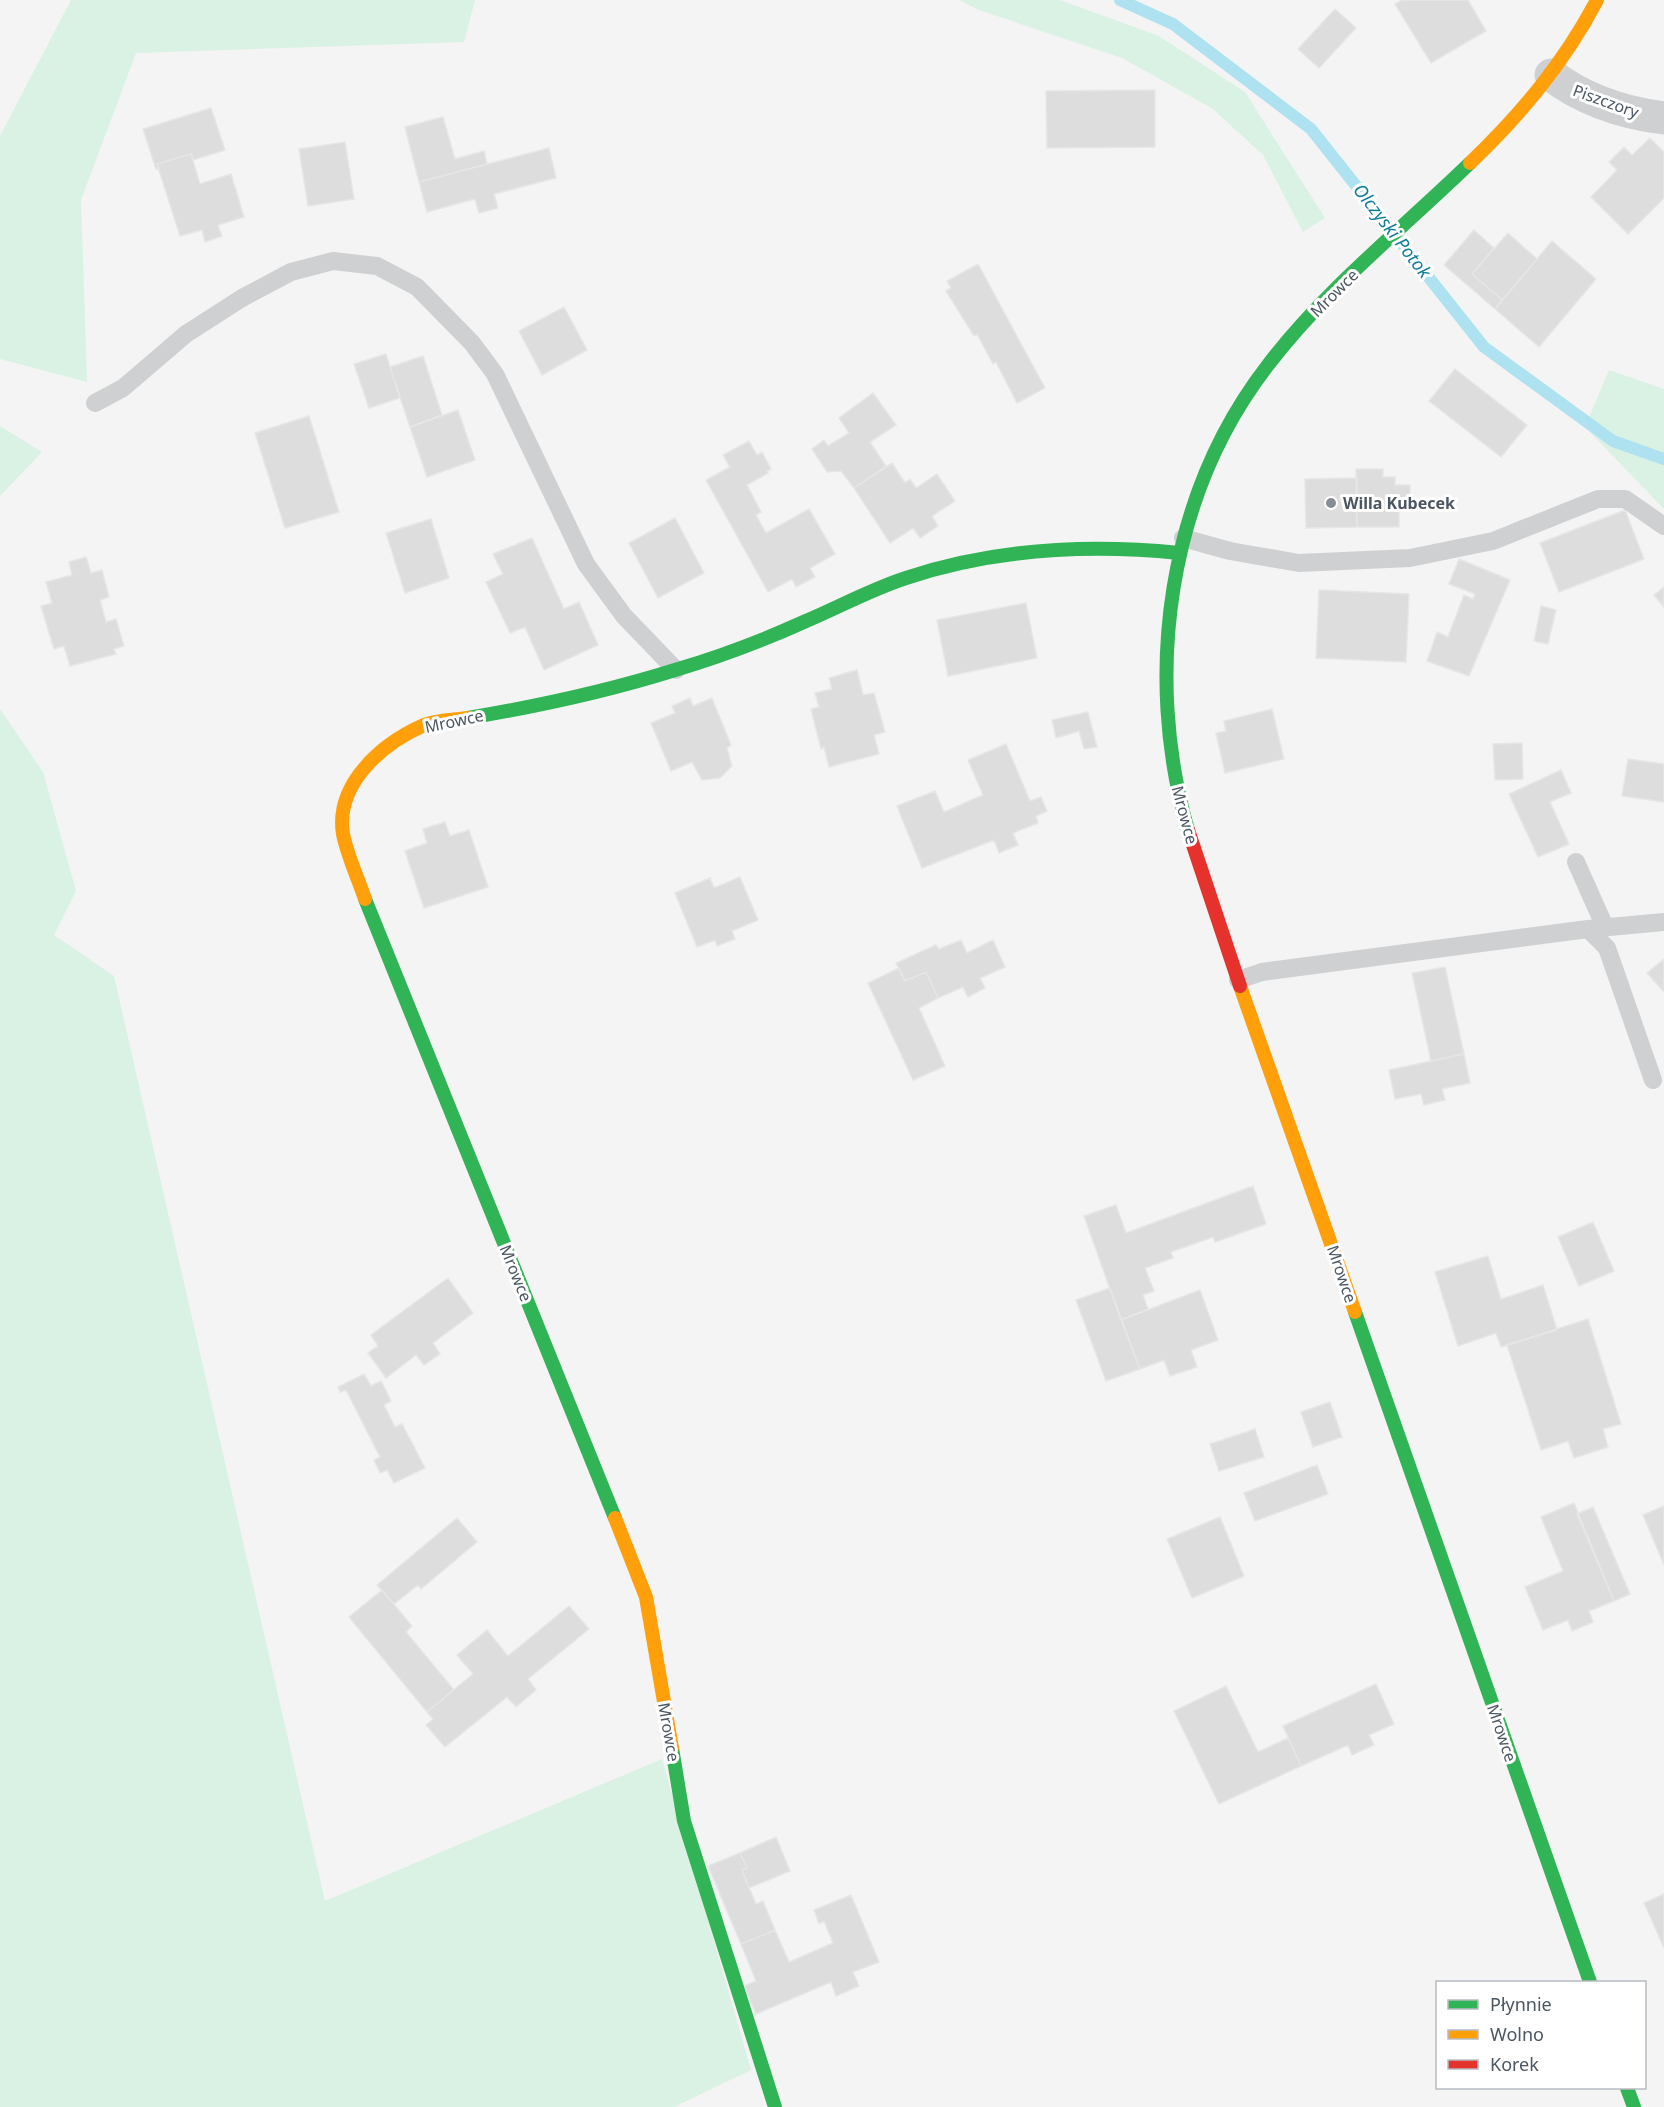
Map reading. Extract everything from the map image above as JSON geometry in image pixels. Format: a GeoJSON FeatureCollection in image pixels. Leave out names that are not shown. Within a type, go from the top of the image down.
{"type":"FeatureCollection","features":[{"type":"Feature","properties":{"kind":"street","name":"Mrowce"},"geometry":{"type":"LineString","coordinates":[[1589,1981],[1238,980],[1190,837],[1179,797],[1166,706],[1170,602],[1181,546],[1207,471],[1244,400],[1297,330],[1342,284],[1501,133],[1551,75],[1582,29],[1597,0]]}},
{"type":"Feature","properties":{"kind":"street","name":"Piszczory"},"geometry":{"type":"LineString","coordinates":[[1551,75],[1566,87],[1617,109],[1664,118]]}},
{"type":"Feature","properties":{"kind":"street","name":"Mrowce"},"geometry":{"type":"LineString","coordinates":[[775,2107],[684,1821],[646,1597],[413,1013],[368,908],[342,832],[344,805],[354,783],[371,759],[395,741],[424,725],[567,701],[676,670],[803,623],[905,578],[993,555],[1049,550],[1150,550],[1181,546]]}},
{"type":"Feature","properties":{"kind":"street"},"geometry":{"type":"LineString","coordinates":[[1627,2089],[1634,2107]]}},
{"type":"Feature","properties":{"kind":"lane"},"geometry":{"type":"LineString","coordinates":[[95,403],[123,388],[186,334],[242,298],[291,272],[333,261],[377,266],[417,287],[472,343],[495,374],[586,564],[624,616],[676,670]]}},
{"type":"Feature","properties":{"kind":"lane"},"geometry":{"type":"LineString","coordinates":[[1181,546],[1299,563],[1410,558],[1492,541],[1598,499],[1625,499],[1664,526]]}},
{"type":"Feature","properties":{"kind":"lane"},"geometry":{"type":"LineString","coordinates":[[1576,862],[1596,928],[1607,948],[1653,1080]]}},
{"type":"Feature","properties":{"kind":"lane"},"geometry":{"type":"LineString","coordinates":[[1238,980],[1262,972],[1596,928],[1664,922]]}},
{"type":"Feature","properties":{"kind":"green space"},"geometry":{"type":"Polygon","coordinates":[[[71,0],[475,0],[464,42],[136,53],[81,200],[87,382],[0,359],[0,136],[71,0]]]}},
{"type":"Feature","properties":{"kind":"green space"},"geometry":{"type":"Polygon","coordinates":[[[959,0],[1060,0],[1159,36],[1245,92],[1325,218],[1303,232],[1263,155],[1213,109],[1122,58],[979,10],[959,0]]]}},
{"type":"Feature","properties":{"kind":"green space"},"geometry":{"type":"Polygon","coordinates":[[[1609,370],[1664,389],[1664,509],[1585,427],[1609,370]]]}},
{"type":"Feature","properties":{"kind":"green space"},"geometry":{"type":"Polygon","coordinates":[[[0,426],[42,452],[0,496],[0,426]]]}},
{"type":"Feature","properties":{"kind":"green space"},"geometry":{"type":"Polygon","coordinates":[[[0,709],[43,772],[76,891],[54,935],[114,976],[325,1901],[662,1759],[751,2070],[674,2107],[0,2107],[0,709]]]}},
{"type":"Feature","properties":{"kind":"building"},"geometry":{"type":"Polygon","coordinates":[[[1402,0],[1468,0],[1486,31],[1431,63],[1395,4],[1402,0]]]}},
{"type":"Feature","properties":{"kind":"building"},"geometry":{"type":"Polygon","coordinates":[[[1335,9],[1356,28],[1319,68],[1298,49],[1335,9]]]}},
{"type":"Feature","properties":{"kind":"building"},"geometry":{"type":"Polygon","coordinates":[[[1155,90],[1155,147],[1047,148],[1046,91],[1155,90]]]}},
{"type":"Feature","properties":{"kind":"building"},"geometry":{"type":"Polygon","coordinates":[[[211,108],[225,150],[193,160],[191,154],[157,164],[159,168],[156,169],[143,129],[211,108]]]}},
{"type":"Feature","properties":{"kind":"building"},"geometry":{"type":"Polygon","coordinates":[[[443,117],[455,159],[484,151],[487,164],[419,182],[405,127],[443,117]]]}},
{"type":"Feature","properties":{"kind":"building"},"geometry":{"type":"Polygon","coordinates":[[[1650,138],[1664,152],[1664,198],[1628,234],[1591,197],[1617,170],[1609,162],[1624,147],[1632,155],[1650,138]]]}},
{"type":"Feature","properties":{"kind":"building"},"geometry":{"type":"Polygon","coordinates":[[[345,142],[354,199],[308,206],[299,149],[345,142]]]}},
{"type":"Feature","properties":{"kind":"building"},"geometry":{"type":"Polygon","coordinates":[[[549,148],[556,178],[494,194],[498,208],[479,213],[475,199],[427,212],[419,182],[549,148]]]}},
{"type":"Feature","properties":{"kind":"building"},"geometry":{"type":"Polygon","coordinates":[[[191,154],[200,184],[231,174],[244,217],[218,225],[222,236],[205,242],[202,230],[180,236],[157,164],[191,154]]]}},
{"type":"Feature","properties":{"kind":"building"},"geometry":{"type":"Polygon","coordinates":[[[1474,230],[1494,248],[1472,274],[1502,300],[1495,309],[1444,265],[1474,230]]]}},
{"type":"Feature","properties":{"kind":"building"},"geometry":{"type":"Polygon","coordinates":[[[1508,233],[1537,259],[1502,300],[1472,274],[1508,233]]]}},
{"type":"Feature","properties":{"kind":"building"},"geometry":{"type":"Polygon","coordinates":[[[1552,241],[1596,279],[1539,347],[1495,309],[1552,241]]]}},
{"type":"Feature","properties":{"kind":"building"},"geometry":{"type":"Polygon","coordinates":[[[978,264],[1045,388],[1017,403],[996,362],[993,364],[977,334],[974,336],[946,291],[951,288],[947,281],[978,264]]]}},
{"type":"Feature","properties":{"kind":"building"},"geometry":{"type":"Polygon","coordinates":[[[564,307],[587,350],[542,375],[519,331],[564,307]]]}},
{"type":"Feature","properties":{"kind":"building"},"geometry":{"type":"Polygon","coordinates":[[[386,354],[400,398],[369,408],[354,364],[386,354]]]}},
{"type":"Feature","properties":{"kind":"building"},"geometry":{"type":"Polygon","coordinates":[[[423,356],[442,415],[410,427],[390,367],[423,356]]]}},
{"type":"Feature","properties":{"kind":"building"},"geometry":{"type":"Polygon","coordinates":[[[1455,369],[1527,425],[1501,457],[1429,401],[1455,369]]]}},
{"type":"Feature","properties":{"kind":"building"},"geometry":{"type":"Polygon","coordinates":[[[873,393],[896,425],[870,442],[886,466],[854,488],[841,471],[827,472],[812,449],[824,440],[828,446],[849,433],[839,418],[873,393]]]}},
{"type":"Feature","properties":{"kind":"building"},"geometry":{"type":"Polygon","coordinates":[[[458,410],[475,460],[427,477],[410,427],[458,410]]]}},
{"type":"Feature","properties":{"kind":"building"},"geometry":{"type":"Polygon","coordinates":[[[309,416],[339,512],[285,528],[255,433],[309,416]]]}},
{"type":"Feature","properties":{"kind":"building"},"geometry":{"type":"Polygon","coordinates":[[[749,441],[757,455],[762,452],[771,469],[747,485],[761,512],[756,515],[766,533],[809,509],[835,554],[810,568],[815,577],[796,587],[792,579],[768,592],[706,480],[730,467],[723,455],[749,441]]]}},
{"type":"Feature","properties":{"kind":"building"},"geometry":{"type":"Polygon","coordinates":[[[892,463],[905,483],[910,479],[916,488],[937,474],[955,501],[932,516],[938,526],[920,538],[913,528],[890,543],[854,488],[892,463]]]}},
{"type":"Feature","properties":{"kind":"building"},"geometry":{"type":"Polygon","coordinates":[[[1356,469],[1383,469],[1383,477],[1395,477],[1395,485],[1410,485],[1410,504],[1399,504],[1399,527],[1357,527],[1356,469]]]}},
{"type":"Feature","properties":{"kind":"building","name":"Willa Kubecek"},"geometry":{"type":"Polygon","coordinates":[[[1357,478],[1357,527],[1306,528],[1305,479],[1357,478]]]}},
{"type":"Feature","properties":{"kind":"building"},"geometry":{"type":"Polygon","coordinates":[[[1625,510],[1644,559],[1559,592],[1540,543],[1625,510]]]}},
{"type":"Feature","properties":{"kind":"building"},"geometry":{"type":"Polygon","coordinates":[[[675,518],[704,573],[658,598],[629,543],[675,518]]]}},
{"type":"Feature","properties":{"kind":"building"},"geometry":{"type":"Polygon","coordinates":[[[431,519],[449,578],[405,593],[386,533],[431,519]]]}},
{"type":"Feature","properties":{"kind":"building"},"geometry":{"type":"Polygon","coordinates":[[[532,538],[564,609],[579,602],[598,645],[544,670],[525,627],[510,633],[486,582],[503,574],[493,554],[532,538]]]}},
{"type":"Feature","properties":{"kind":"building"},"geometry":{"type":"Polygon","coordinates":[[[86,557],[91,573],[102,570],[109,597],[100,600],[106,622],[116,619],[124,646],[114,649],[116,654],[70,666],[64,646],[54,649],[41,606],[52,603],[46,582],[72,575],[69,562],[86,557]]]}},
{"type":"Feature","properties":{"kind":"building"},"geometry":{"type":"Polygon","coordinates":[[[1459,559],[1510,580],[1469,676],[1427,661],[1437,632],[1448,637],[1464,595],[1473,599],[1475,594],[1449,584],[1459,559]]]}},
{"type":"Feature","properties":{"kind":"building"},"geometry":{"type":"Polygon","coordinates":[[[1664,587],[1664,607],[1654,595],[1664,587]]]}},
{"type":"Feature","properties":{"kind":"building"},"geometry":{"type":"Polygon","coordinates":[[[1319,590],[1409,594],[1406,662],[1316,658],[1319,590]]]}},
{"type":"Feature","properties":{"kind":"building"},"geometry":{"type":"Polygon","coordinates":[[[1026,603],[1037,658],[948,676],[937,620],[1026,603]]]}},
{"type":"Feature","properties":{"kind":"building"},"geometry":{"type":"Polygon","coordinates":[[[1541,606],[1556,610],[1548,644],[1534,641],[1541,606]]]}},
{"type":"Feature","properties":{"kind":"building"},"geometry":{"type":"Polygon","coordinates":[[[857,670],[863,695],[874,693],[885,732],[874,735],[879,754],[829,767],[824,747],[821,749],[811,709],[819,707],[815,693],[832,689],[829,678],[857,670]]]}},
{"type":"Feature","properties":{"kind":"building"},"geometry":{"type":"Polygon","coordinates":[[[690,698],[693,706],[712,698],[731,745],[727,748],[732,766],[720,778],[702,780],[692,762],[671,771],[651,723],[675,713],[672,706],[690,698]]]}},
{"type":"Feature","properties":{"kind":"building"},"geometry":{"type":"Polygon","coordinates":[[[1272,709],[1284,759],[1225,773],[1216,733],[1226,731],[1224,721],[1272,709]]]}},
{"type":"Feature","properties":{"kind":"building"},"geometry":{"type":"Polygon","coordinates":[[[1088,712],[1097,747],[1084,749],[1079,731],[1056,738],[1052,720],[1088,712]]]}},
{"type":"Feature","properties":{"kind":"building"},"geometry":{"type":"Polygon","coordinates":[[[1522,743],[1523,779],[1495,780],[1493,744],[1522,743]]]}},
{"type":"Feature","properties":{"kind":"building"},"geometry":{"type":"Polygon","coordinates":[[[1006,744],[1030,801],[1041,797],[1047,811],[1036,816],[1038,823],[1013,833],[1018,845],[999,853],[994,840],[922,868],[897,806],[935,791],[944,812],[983,795],[968,760],[1006,744]]]}},
{"type":"Feature","properties":{"kind":"building"},"geometry":{"type":"Polygon","coordinates":[[[1628,759],[1664,764],[1664,802],[1622,796],[1628,759]]]}},
{"type":"Feature","properties":{"kind":"building"},"geometry":{"type":"Polygon","coordinates":[[[1561,770],[1571,793],[1550,802],[1569,844],[1538,857],[1509,794],[1561,770]]]}},
{"type":"Feature","properties":{"kind":"building"},"geometry":{"type":"Polygon","coordinates":[[[445,822],[450,836],[469,830],[488,887],[424,908],[405,851],[427,843],[423,829],[445,822]]]}},
{"type":"Feature","properties":{"kind":"building"},"geometry":{"type":"Polygon","coordinates":[[[740,877],[758,920],[732,931],[735,939],[717,946],[715,940],[697,947],[675,893],[710,878],[714,888],[740,877]]]}},
{"type":"Feature","properties":{"kind":"building"},"geometry":{"type":"Polygon","coordinates":[[[961,940],[967,953],[993,940],[1005,967],[980,978],[985,988],[968,997],[963,987],[938,998],[926,972],[905,981],[896,963],[936,945],[939,949],[961,940]]]}},
{"type":"Feature","properties":{"kind":"building"},"geometry":{"type":"Polygon","coordinates":[[[1664,959],[1664,992],[1647,973],[1664,959]]]}},
{"type":"Feature","properties":{"kind":"building"},"geometry":{"type":"Polygon","coordinates":[[[1445,967],[1464,1054],[1431,1061],[1412,973],[1445,967]]]}},
{"type":"Feature","properties":{"kind":"building"},"geometry":{"type":"Polygon","coordinates":[[[899,968],[905,981],[926,972],[938,998],[919,1008],[945,1066],[913,1080],[868,983],[899,968]]]}},
{"type":"Feature","properties":{"kind":"building"},"geometry":{"type":"Polygon","coordinates":[[[1464,1054],[1470,1083],[1442,1089],[1445,1100],[1424,1105],[1421,1094],[1395,1099],[1389,1070],[1464,1054]]]}},
{"type":"Feature","properties":{"kind":"building"},"geometry":{"type":"Polygon","coordinates":[[[1253,1186],[1266,1224],[1215,1242],[1213,1237],[1171,1252],[1173,1258],[1145,1268],[1154,1291],[1143,1295],[1148,1309],[1121,1320],[1084,1216],[1116,1205],[1126,1233],[1253,1186]]]}},
{"type":"Feature","properties":{"kind":"building"},"geometry":{"type":"Polygon","coordinates":[[[1593,1222],[1614,1271],[1579,1286],[1558,1237],[1593,1222]]]}},
{"type":"Feature","properties":{"kind":"building"},"geometry":{"type":"Polygon","coordinates":[[[1488,1256],[1501,1299],[1543,1285],[1557,1330],[1501,1347],[1496,1333],[1458,1346],[1435,1272],[1488,1256]]]}},
{"type":"Feature","properties":{"kind":"building"},"geometry":{"type":"Polygon","coordinates":[[[448,1278],[473,1313],[433,1343],[440,1354],[424,1365],[416,1355],[386,1378],[368,1353],[378,1346],[371,1335],[448,1278]]]}},
{"type":"Feature","properties":{"kind":"building"},"geometry":{"type":"Polygon","coordinates":[[[1110,1288],[1140,1369],[1106,1381],[1076,1300],[1110,1288]]]}},
{"type":"Feature","properties":{"kind":"building"},"geometry":{"type":"Polygon","coordinates":[[[1200,1290],[1218,1340],[1191,1350],[1197,1367],[1170,1376],[1164,1360],[1140,1369],[1121,1320],[1200,1290]]]}},
{"type":"Feature","properties":{"kind":"building"},"geometry":{"type":"Polygon","coordinates":[[[1588,1319],[1621,1424],[1603,1429],[1608,1447],[1574,1458],[1568,1441],[1541,1450],[1507,1345],[1588,1319]]]}},
{"type":"Feature","properties":{"kind":"building"},"geometry":{"type":"Polygon","coordinates":[[[364,1374],[371,1386],[381,1381],[391,1401],[384,1405],[395,1427],[402,1424],[425,1468],[394,1483],[387,1470],[380,1473],[374,1460],[380,1457],[346,1390],[340,1392],[338,1387],[364,1374]]]}},
{"type":"Feature","properties":{"kind":"building"},"geometry":{"type":"Polygon","coordinates":[[[1330,1402],[1342,1437],[1313,1447],[1301,1412],[1330,1402]]]}},
{"type":"Feature","properties":{"kind":"building"},"geometry":{"type":"Polygon","coordinates":[[[1255,1429],[1264,1457],[1219,1471],[1210,1444],[1255,1429]]]}},
{"type":"Feature","properties":{"kind":"building"},"geometry":{"type":"Polygon","coordinates":[[[1317,1465],[1328,1494],[1255,1521],[1244,1493],[1317,1465]]]}},
{"type":"Feature","properties":{"kind":"building"},"geometry":{"type":"Polygon","coordinates":[[[1574,1503],[1614,1601],[1589,1611],[1593,1622],[1572,1631],[1568,1620],[1543,1630],[1525,1587],[1563,1571],[1541,1517],[1574,1503]]]}},
{"type":"Feature","properties":{"kind":"building"},"geometry":{"type":"Polygon","coordinates":[[[1664,1506],[1664,1565],[1643,1515],[1664,1506]]]}},
{"type":"Feature","properties":{"kind":"building"},"geometry":{"type":"Polygon","coordinates":[[[1593,1507],[1630,1594],[1614,1601],[1577,1514],[1593,1507]]]}},
{"type":"Feature","properties":{"kind":"building"},"geometry":{"type":"Polygon","coordinates":[[[1220,1517],[1244,1576],[1192,1598],[1167,1539],[1220,1517]]]}},
{"type":"Feature","properties":{"kind":"building"},"geometry":{"type":"Polygon","coordinates":[[[457,1518],[477,1542],[421,1589],[418,1585],[394,1604],[377,1585],[457,1518]]]}},
{"type":"Feature","properties":{"kind":"building"},"geometry":{"type":"Polygon","coordinates":[[[382,1590],[412,1626],[406,1632],[454,1690],[427,1712],[349,1617],[382,1590]]]}},
{"type":"Feature","properties":{"kind":"building"},"geometry":{"type":"Polygon","coordinates":[[[569,1606],[589,1629],[528,1679],[536,1690],[516,1707],[507,1697],[445,1747],[426,1725],[433,1719],[427,1712],[473,1674],[457,1655],[487,1630],[508,1656],[569,1606]]]}},
{"type":"Feature","properties":{"kind":"building"},"geometry":{"type":"Polygon","coordinates":[[[1376,1684],[1394,1724],[1369,1735],[1374,1745],[1352,1755],[1348,1745],[1301,1766],[1283,1726],[1376,1684]]]}},
{"type":"Feature","properties":{"kind":"building"},"geometry":{"type":"Polygon","coordinates":[[[1226,1686],[1258,1752],[1288,1738],[1301,1766],[1219,1804],[1174,1711],[1226,1686]]]}},
{"type":"Feature","properties":{"kind":"building"},"geometry":{"type":"Polygon","coordinates":[[[776,1837],[790,1871],[749,1888],[742,1870],[747,1868],[740,1853],[776,1837]]]}},
{"type":"Feature","properties":{"kind":"building"},"geometry":{"type":"Polygon","coordinates":[[[740,1853],[747,1868],[742,1870],[756,1904],[763,1901],[775,1930],[741,1944],[708,1866],[740,1853]]]}},
{"type":"Feature","properties":{"kind":"building"},"geometry":{"type":"Polygon","coordinates":[[[1664,1894],[1664,1948],[1644,1903],[1664,1894]]]}},
{"type":"Feature","properties":{"kind":"building"},"geometry":{"type":"Polygon","coordinates":[[[851,1895],[879,1962],[853,1972],[859,1986],[836,1996],[831,1982],[756,2014],[744,1986],[756,1981],[741,1944],[775,1930],[789,1962],[833,1943],[824,1921],[819,1924],[814,1910],[851,1895]]]}},
{"type":"Feature","properties":{"kind":"waterway","name":"Olczyski Potok"},"geometry":{"type":"LineString","coordinates":[[1120,0],[1173,24],[1311,129],[1484,347],[1613,441],[1664,459]]}},
{"type":"Feature","properties":{"kind":"traffic: fast"},"geometry":{"type":"LineString","coordinates":[[1188,830],[1174,771],[1167,710],[1167,648],[1174,587],[1187,528],[1207,470],[1234,416],[1268,365],[1291,337],[1339,285],[1470,163]]}},
{"type":"Feature","properties":{"kind":"traffic: fast"},"geometry":{"type":"LineString","coordinates":[[468,718],[597,692],[692,665],[774,635],[893,582],[939,568],[1041,551],[1110,549],[1179,553]]}},
{"type":"Feature","properties":{"kind":"traffic: fast"},"geometry":{"type":"LineString","coordinates":[[365,899],[615,1518]]}},
{"type":"Feature","properties":{"kind":"traffic: fast"},"geometry":{"type":"LineString","coordinates":[[1355,1312],[1590,1981]]}},
{"type":"Feature","properties":{"kind":"traffic: fast"},"geometry":{"type":"LineString","coordinates":[[672,1748],[684,1821],[775,2107]]}},
{"type":"Feature","properties":{"kind":"traffic: fast"},"geometry":{"type":"LineString","coordinates":[[1627,2089],[1634,2107]]}},
{"type":"Feature","properties":{"kind":"traffic: slow"},"geometry":{"type":"LineString","coordinates":[[1470,163],[1507,126],[1540,87],[1570,45],[1597,0]]}},
{"type":"Feature","properties":{"kind":"traffic: slow"},"geometry":{"type":"LineString","coordinates":[[365,899],[343,834],[342,816],[346,799],[354,783],[377,755],[407,734],[433,722],[468,718]]}},
{"type":"Feature","properties":{"kind":"traffic: slow"},"geometry":{"type":"LineString","coordinates":[[1240,986],[1355,1312]]}},
{"type":"Feature","properties":{"kind":"traffic: slow"},"geometry":{"type":"LineString","coordinates":[[615,1518],[646,1597],[672,1748]]}},
{"type":"Feature","properties":{"kind":"traffic: jam"},"geometry":{"type":"LineString","coordinates":[[1188,830],[1240,986]]}},
{"type":"Feature","properties":{"kind":"place","name":"Willa Kubecek"},"geometry":{"type":"Point","coordinates":[1331,503]}}]}
